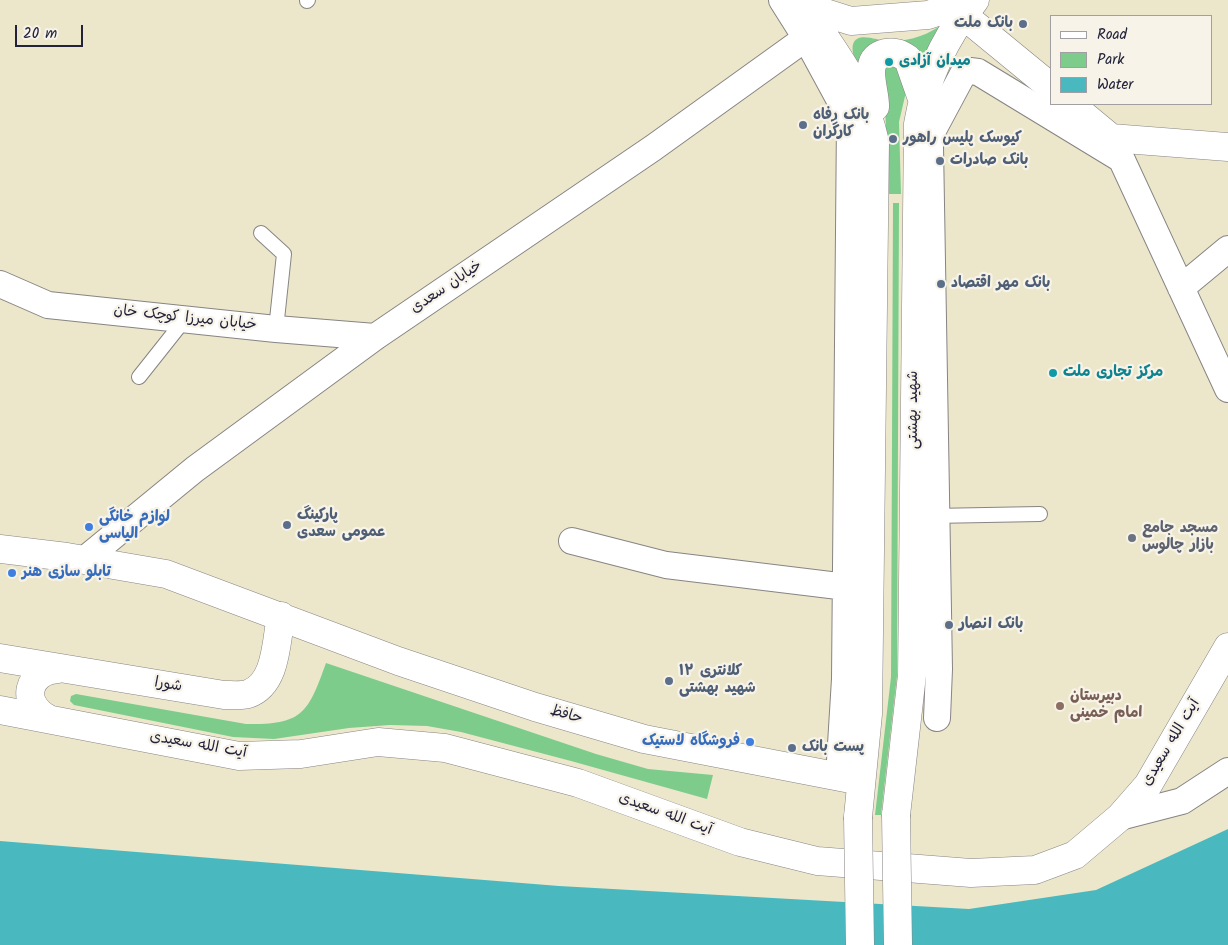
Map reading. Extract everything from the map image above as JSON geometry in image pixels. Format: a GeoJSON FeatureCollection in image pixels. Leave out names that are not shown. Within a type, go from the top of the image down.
{"type":"FeatureCollection","features":[{"type":"Feature","properties":{"kind":"street"},"geometry":{"type":"LineString","coordinates":[[794,2],[851,21],[928,15],[970,5],[1050,86]]}},
{"type":"Feature","properties":{"kind":"street"},"geometry":{"type":"LineString","coordinates":[[794,2],[813,34],[850,119],[857,589],[868,714],[850,779],[858,817],[860,945]]}},
{"type":"Feature","properties":{"kind":"street","name":"شهید بهشتی"},"geometry":{"type":"LineString","coordinates":[[898,945],[896,814],[912,674],[924,516],[916,154],[922,99],[946,39],[970,5]]}},
{"type":"Feature","properties":{"kind":"street"},"geometry":{"type":"LineString","coordinates":[[813,34],[854,81],[870,117],[875,142]]}},
{"type":"Feature","properties":{"kind":"street","name":"خیابان سعدی"},"geometry":{"type":"LineString","coordinates":[[84,560],[196,469],[375,337],[653,148],[813,34]]}},
{"type":"Feature","properties":{"kind":"street"},"geometry":{"type":"LineString","coordinates":[[857,589],[875,142],[875,91],[870,71],[876,59],[882,54],[896,53],[908,59],[922,99]]}},
{"type":"Feature","properties":{"kind":"street"},"geometry":{"type":"LineString","coordinates":[[937,718],[939,669],[924,516],[930,146],[933,130],[963,74],[970,71],[978,72],[1116,148],[1228,146]]}},
{"type":"Feature","properties":{"kind":"street"},"geometry":{"type":"LineString","coordinates":[[1071,105],[1116,148],[1228,389]]}},
{"type":"Feature","properties":{"kind":"street"},"geometry":{"type":"LineString","coordinates":[[1181,288],[1228,249]]}},
{"type":"Feature","properties":{"kind":"street","name":"خیابان میرزا کوچک خان"},"geometry":{"type":"LineString","coordinates":[[0,284],[48,305],[276,329],[375,337]]}},
{"type":"Feature","properties":{"kind":"street"},"geometry":{"type":"LineString","coordinates":[[572,541],[666,565],[857,589]]}},
{"type":"Feature","properties":{"kind":"street"},"geometry":{"type":"LineString","coordinates":[[0,549],[84,560],[166,574],[280,610]]}},
{"type":"Feature","properties":{"kind":"street","name":"شورا"},"geometry":{"type":"LineString","coordinates":[[0,658],[224,695],[247,694],[263,685],[272,667],[280,610]]}},
{"type":"Feature","properties":{"kind":"street","name":"حافظ"},"geometry":{"type":"LineString","coordinates":[[280,610],[398,661],[535,707],[626,734],[850,779]]}},
{"type":"Feature","properties":{"kind":"street","name":"آیت الله سعیدی"},"geometry":{"type":"LineString","coordinates":[[0,710],[239,756],[302,754],[378,742],[445,748],[578,783],[740,842],[817,861],[971,873],[1035,870],[1075,855],[1120,817],[1148,785],[1228,647]]}},
{"type":"Feature","properties":{"kind":"street"},"geometry":{"type":"LineString","coordinates":[[47,718],[34,708],[30,693],[36,678],[42,673],[58,669]]}},
{"type":"Feature","properties":{"kind":"street"},"geometry":{"type":"LineString","coordinates":[[1120,817],[1182,801],[1228,771]]}},
{"type":"Feature","properties":{"kind":"lane"},"geometry":{"type":"LineString","coordinates":[[261,233],[284,254],[276,329]]}},
{"type":"Feature","properties":{"kind":"lane"},"geometry":{"type":"LineString","coordinates":[[139,377],[185,319]]}},
{"type":"Feature","properties":{"kind":"lane"},"geometry":{"type":"LineString","coordinates":[[924,516],[1040,514]]}},
{"type":"Feature","properties":{"kind":"green space"},"geometry":{"type":"Polygon","coordinates":[[[946,22],[920,60],[908,48],[861,76],[854,59],[853,45],[857,39],[865,37],[883,41],[895,41],[911,39],[932,31],[946,22]]]}},
{"type":"Feature","properties":{"kind":"green space"},"geometry":{"type":"Polygon","coordinates":[[[892,60],[909,79],[899,122],[901,194],[889,194],[885,106],[876,73],[892,60]]]}},
{"type":"Feature","properties":{"kind":"green space"},"geometry":{"type":"Polygon","coordinates":[[[893,203],[899,203],[897,676],[881,815],[875,815],[891,677],[893,203]]]}},
{"type":"Feature","properties":{"kind":"green space"},"geometry":{"type":"Polygon","coordinates":[[[326,663],[596,754],[648,769],[713,775],[707,799],[461,732],[427,726],[390,725],[349,728],[274,739],[233,737],[74,705],[70,701],[71,696],[76,694],[246,724],[280,722],[301,713],[308,705],[326,663]]]}},
{"type":"Feature","properties":{"kind":"water"},"geometry":{"type":"Polygon","coordinates":[[[1228,829],[1228,945],[0,945],[0,841],[559,886],[969,909],[1096,890],[1228,829]]]}},
{"type":"Feature","properties":{"kind":"place","name":"بانک ملت"},"geometry":{"type":"Point","coordinates":[1023,24]}},
{"type":"Feature","properties":{"kind":"place","name":"میدان آزادی"},"geometry":{"type":"Point","coordinates":[889,62]}},
{"type":"Feature","properties":{"kind":"place","name":"بانک رفاه کارگران"},"geometry":{"type":"Point","coordinates":[803,125]}},
{"type":"Feature","properties":{"kind":"place","name":"کیوسک پلیس راهور"},"geometry":{"type":"Point","coordinates":[893,139]}},
{"type":"Feature","properties":{"kind":"place","name":"بانک صادرات"},"geometry":{"type":"Point","coordinates":[940,161]}},
{"type":"Feature","properties":{"kind":"place","name":"بانک مهر اقتصاد"},"geometry":{"type":"Point","coordinates":[941,284]}},
{"type":"Feature","properties":{"kind":"place","name":"مرکز تجاری ملت"},"geometry":{"type":"Point","coordinates":[1053,373]}},
{"type":"Feature","properties":{"kind":"place","name":"پارکینگ عمومی سعدی"},"geometry":{"type":"Point","coordinates":[287,525]}},
{"type":"Feature","properties":{"kind":"place","name":"لوازم خانگی الیاسی"},"geometry":{"type":"Point","coordinates":[89,527]}},
{"type":"Feature","properties":{"kind":"place","name":"مسجد جامع بازار چالوس"},"geometry":{"type":"Point","coordinates":[1132,538]}},
{"type":"Feature","properties":{"kind":"place","name":"تابلو سازی هنر"},"geometry":{"type":"Point","coordinates":[12,573]}},
{"type":"Feature","properties":{"kind":"place","name":"بانک انصار"},"geometry":{"type":"Point","coordinates":[949,625]}},
{"type":"Feature","properties":{"kind":"place","name":"کلانتری ۱۲ شهید بهشتی"},"geometry":{"type":"Point","coordinates":[669,681]}},
{"type":"Feature","properties":{"kind":"place","name":"دبیرستان امام خمینی"},"geometry":{"type":"Point","coordinates":[1060,706]}},
{"type":"Feature","properties":{"kind":"place","name":"فروشگاه لاستیک"},"geometry":{"type":"Point","coordinates":[750,742]}},
{"type":"Feature","properties":{"kind":"place","name":"پست بانک"},"geometry":{"type":"Point","coordinates":[792,748]}}]}
